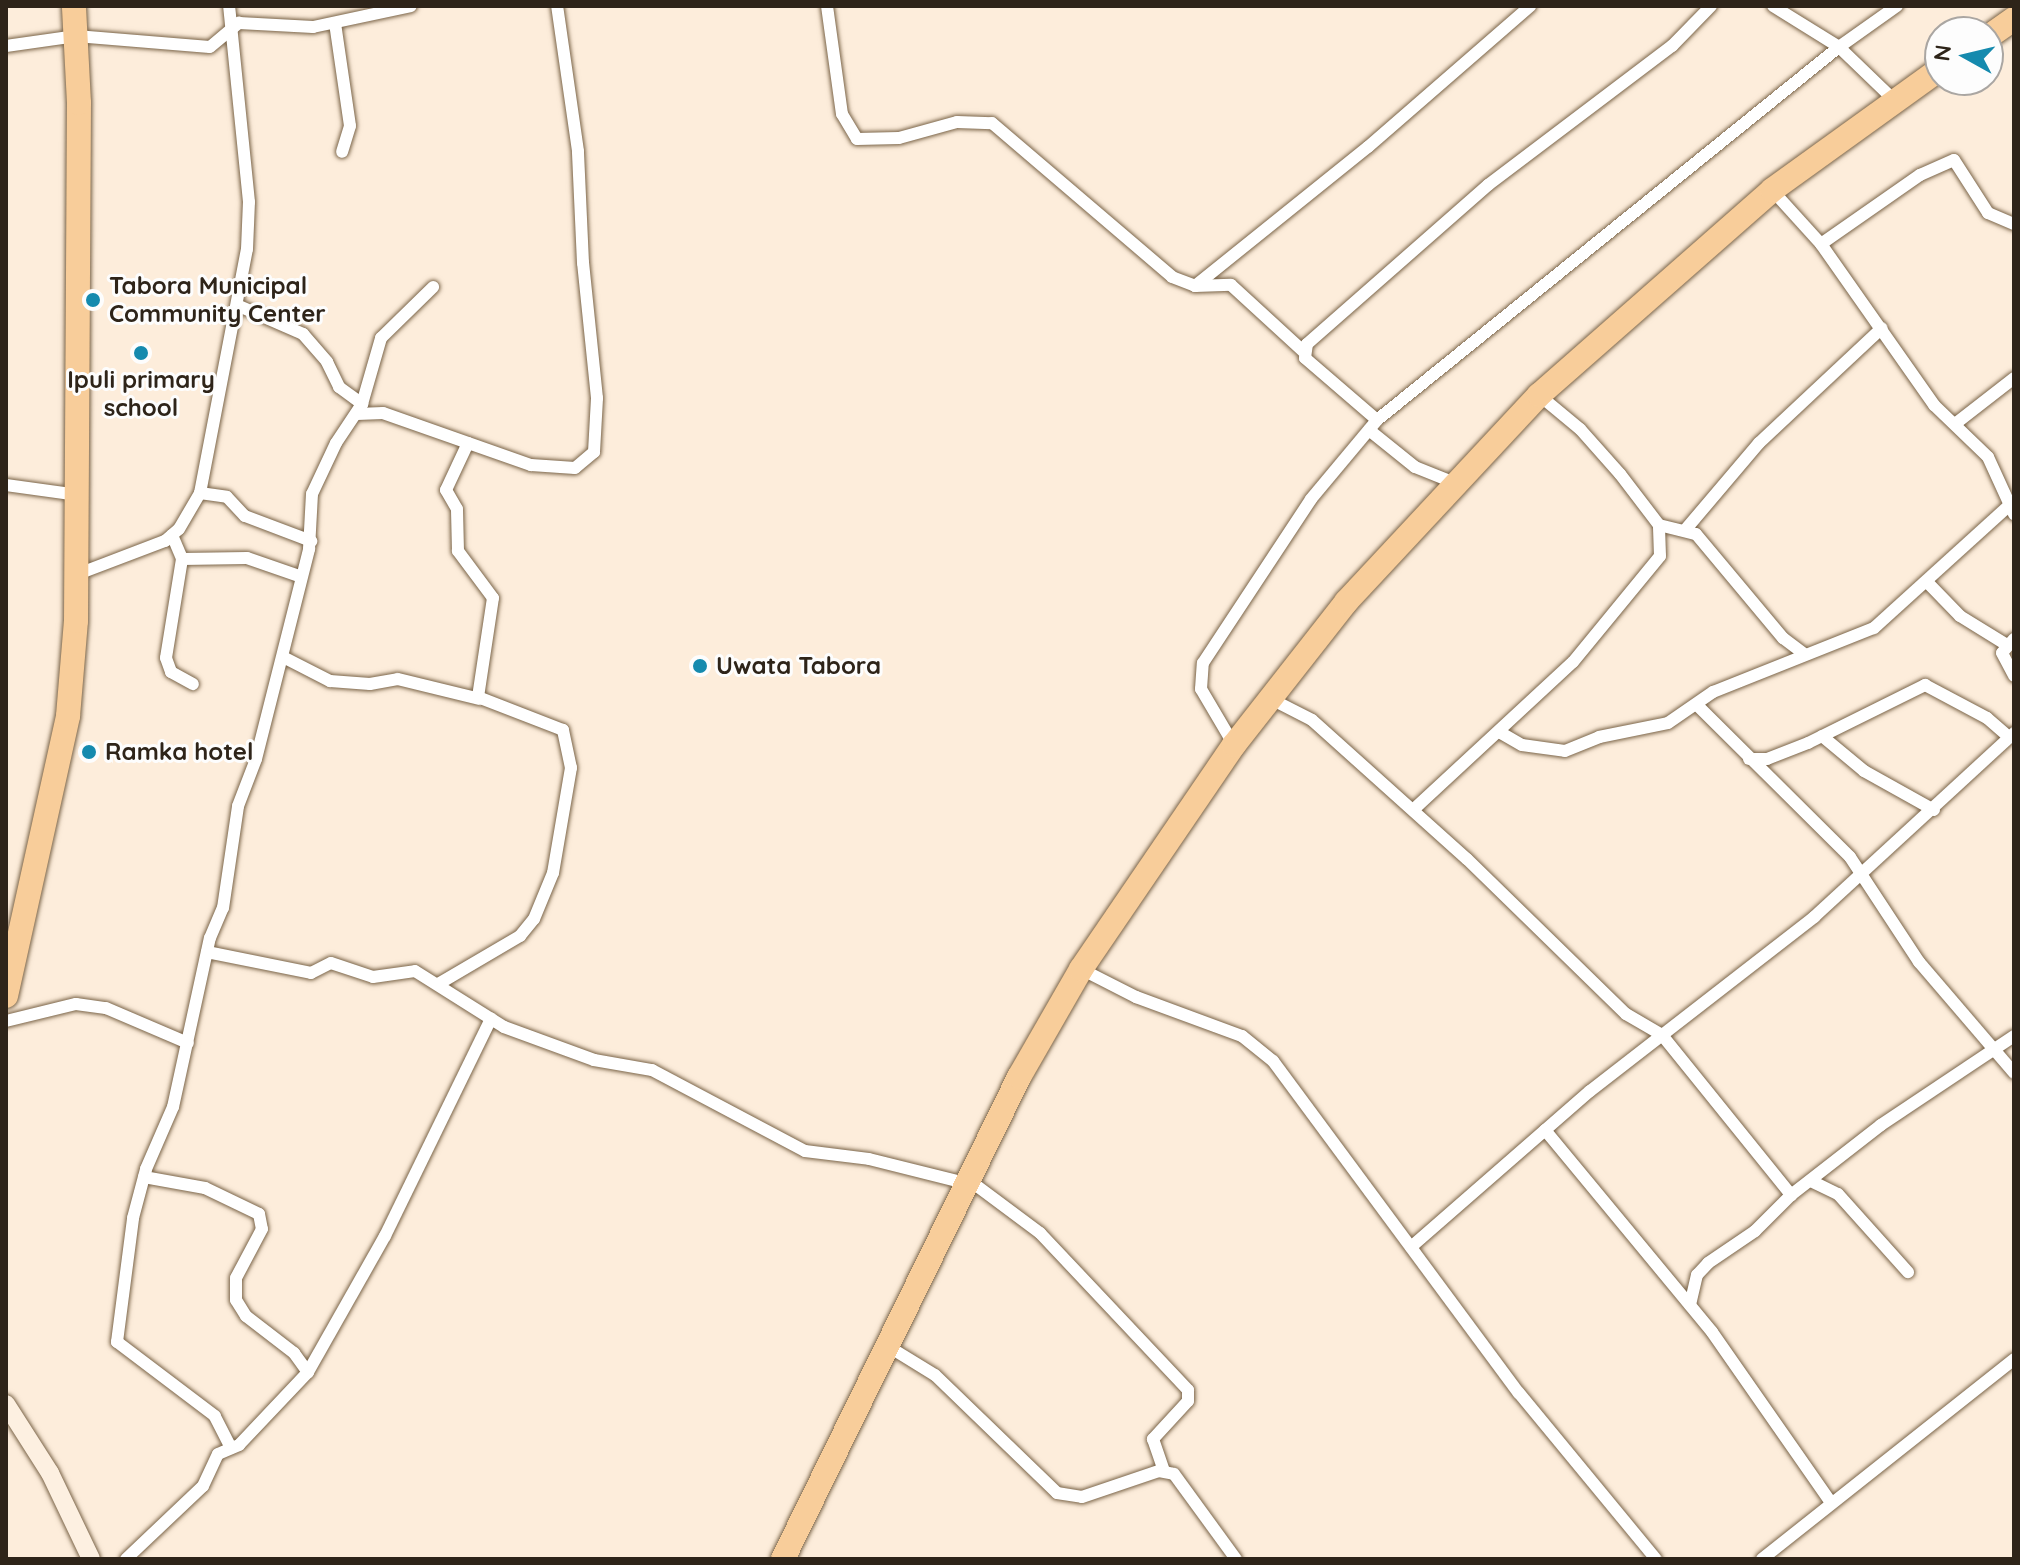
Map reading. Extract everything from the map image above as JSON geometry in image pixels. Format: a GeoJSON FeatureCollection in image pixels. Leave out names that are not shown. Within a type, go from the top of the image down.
{"type":"FeatureCollection","features":[{"type":"Feature","properties":{"kind":"highway"},"geometry":{"type":"LineString","coordinates":[[6,996],[68,716],[78,574],[74,6]]}},
{"type":"Feature","properties":{"kind":"highway"},"geometry":{"type":"LineString","coordinates":[[783,1559],[964,1180],[1081,969],[1234,745],[1346,602],[1539,395],[1772,190],[1924,80]]}},
{"type":"Feature","properties":{"kind":"main road"},"geometry":{"type":"LineString","coordinates":[[6,1404],[50,1473],[91,1559]]}},
{"type":"Feature","properties":{"kind":"street"},"geometry":{"type":"LineString","coordinates":[[78,574],[158,545],[172,535],[200,493],[239,306],[249,202],[229,6]]}},
{"type":"Feature","properties":{"kind":"street"},"geometry":{"type":"LineString","coordinates":[[6,46],[76,36],[201,48],[222,42],[231,29],[249,22],[335,23],[411,6]]}},
{"type":"Feature","properties":{"kind":"street"},"geometry":{"type":"LineString","coordinates":[[239,306],[303,334],[327,362],[339,387],[359,409],[383,413],[514,462],[569,469],[589,461],[595,445],[594,348],[583,263],[578,151],[557,6]]}},
{"type":"Feature","properties":{"kind":"street"},"geometry":{"type":"LineString","coordinates":[[827,6],[839,101],[846,126],[857,139],[899,138],[957,122],[992,123],[1179,282],[1195,286],[1231,285],[1303,351],[1415,467],[1455,483]]}},
{"type":"Feature","properties":{"kind":"street"},"geometry":{"type":"LineString","coordinates":[[1195,286],[1530,6]]}},
{"type":"Feature","properties":{"kind":"street"},"geometry":{"type":"LineString","coordinates":[[1303,351],[1320,330],[1450,224],[1488,185],[1672,46],[1711,6]]}},
{"type":"Feature","properties":{"kind":"street"},"geometry":{"type":"LineString","coordinates":[[1773,6],[1839,47],[1894,100]]}},
{"type":"Feature","properties":{"kind":"street"},"geometry":{"type":"LineString","coordinates":[[1234,745],[1201,689],[1203,663],[1311,499],[1373,425],[1839,47],[1897,6]]}},
{"type":"Feature","properties":{"kind":"street"},"geometry":{"type":"LineString","coordinates":[[335,23],[350,126],[342,152]]}},
{"type":"Feature","properties":{"kind":"street"},"geometry":{"type":"LineString","coordinates":[[1821,244],[1920,175],[1954,160],[1988,213],[2014,224]]}},
{"type":"Feature","properties":{"kind":"street"},"geometry":{"type":"LineString","coordinates":[[1501,733],[1522,745],[1565,751],[1599,737],[1662,725],[1698,706],[1713,692],[1803,653],[1874,628],[1928,583],[1968,538],[2012,507],[1988,457],[1934,405],[1821,244],[1772,190]]}},
{"type":"Feature","properties":{"kind":"street"},"geometry":{"type":"LineString","coordinates":[[231,1448],[215,1416],[117,1342],[133,1218],[144,1177],[167,1127],[207,952],[224,904],[238,806],[283,657],[299,576],[311,541],[312,494],[336,443],[359,409],[381,338],[433,287]]}},
{"type":"Feature","properties":{"kind":"street"},"geometry":{"type":"LineString","coordinates":[[1686,529],[1759,443],[1882,328]]}},
{"type":"Feature","properties":{"kind":"street"},"geometry":{"type":"LineString","coordinates":[[1955,424],[2014,378]]}},
{"type":"Feature","properties":{"kind":"street"},"geometry":{"type":"LineString","coordinates":[[1413,810],[1501,733],[1588,646],[1660,556],[1659,525],[1607,457],[1539,395]]}},
{"type":"Feature","properties":{"kind":"street"},"geometry":{"type":"LineString","coordinates":[[468,443],[446,490],[457,509],[458,551],[493,598],[480,699]]}},
{"type":"Feature","properties":{"kind":"street"},"geometry":{"type":"LineString","coordinates":[[6,485],[78,495]]}},
{"type":"Feature","properties":{"kind":"street"},"geometry":{"type":"LineString","coordinates":[[200,493],[227,497],[245,516],[311,541]]}},
{"type":"Feature","properties":{"kind":"street"},"geometry":{"type":"LineString","coordinates":[[1659,525],[1686,529],[1696,534],[1783,638],[1803,653]]}},
{"type":"Feature","properties":{"kind":"street"},"geometry":{"type":"LineString","coordinates":[[172,535],[182,559],[166,658],[171,672],[193,684]]}},
{"type":"Feature","properties":{"kind":"street"},"geometry":{"type":"LineString","coordinates":[[182,559],[247,558],[299,576]]}},
{"type":"Feature","properties":{"kind":"street"},"geometry":{"type":"LineString","coordinates":[[1928,583],[1960,616],[2010,642],[2002,659],[2014,676]]}},
{"type":"Feature","properties":{"kind":"street"},"geometry":{"type":"LineString","coordinates":[[283,657],[330,681],[370,684],[398,679],[480,699],[563,730],[570,749],[568,798],[553,873],[530,926],[440,983]]}},
{"type":"Feature","properties":{"kind":"street"},"geometry":{"type":"LineString","coordinates":[[1411,1247],[1545,1130],[1863,875],[1934,810],[1960,779],[2012,735],[1925,685],[1822,736],[1767,759],[1749,759]]}},
{"type":"Feature","properties":{"kind":"street"},"geometry":{"type":"LineString","coordinates":[[1271,699],[1312,720],[1413,810],[1626,1014],[1662,1035],[1791,1195]]}},
{"type":"Feature","properties":{"kind":"street"},"geometry":{"type":"LineString","coordinates":[[1698,706],[1831,836],[1863,875],[1919,962],[2014,1073]]}},
{"type":"Feature","properties":{"kind":"street"},"geometry":{"type":"LineString","coordinates":[[1822,736],[1864,771],[1934,810]]}},
{"type":"Feature","properties":{"kind":"street"},"geometry":{"type":"LineString","coordinates":[[207,952],[311,973],[331,963],[373,977],[415,971],[440,983],[491,1019],[594,1060],[652,1070],[805,1151],[869,1159],[964,1180],[1004,1203],[1040,1233],[1188,1390],[1188,1401],[1153,1439],[1164,1471]]}},
{"type":"Feature","properties":{"kind":"street"},"geometry":{"type":"LineString","coordinates":[[1081,969],[1136,997],[1242,1036],[1265,1053],[1330,1132],[1519,1393],[1652,1558]]}},
{"type":"Feature","properties":{"kind":"street"},"geometry":{"type":"LineString","coordinates":[[6,1021],[76,1004],[106,1008],[188,1043]]}},
{"type":"Feature","properties":{"kind":"street"},"geometry":{"type":"LineString","coordinates":[[126,1559],[203,1486],[213,1460],[231,1448],[308,1372],[385,1236],[491,1019]]}},
{"type":"Feature","properties":{"kind":"street"},"geometry":{"type":"LineString","coordinates":[[1690,1305],[1697,1275],[1775,1215],[1791,1195],[1881,1125],[2014,1036]]}},
{"type":"Feature","properties":{"kind":"street"},"geometry":{"type":"LineString","coordinates":[[1545,1130],[1690,1305],[1830,1501]]}},
{"type":"Feature","properties":{"kind":"street"},"geometry":{"type":"LineString","coordinates":[[144,1177],[205,1188],[259,1214],[262,1229],[236,1278],[236,1300],[246,1316],[300,1358],[308,1372]]}},
{"type":"Feature","properties":{"kind":"street"},"geometry":{"type":"LineString","coordinates":[[1811,1181],[1838,1194],[1908,1272]]}},
{"type":"Feature","properties":{"kind":"street"},"geometry":{"type":"LineString","coordinates":[[886,1345],[935,1375],[1062,1495],[1082,1497],[1164,1471],[1179,1478],[1236,1559]]}},
{"type":"Feature","properties":{"kind":"street"},"geometry":{"type":"LineString","coordinates":[[1762,1559],[1830,1501],[2014,1359]]}},
{"type":"Feature","properties":{"kind":"place","name":"Tabora Municipal Community Center"},"geometry":{"type":"Point","coordinates":[93,300]}},
{"type":"Feature","properties":{"kind":"place","name":"Ipuli primary school"},"geometry":{"type":"Point","coordinates":[141,353]}},
{"type":"Feature","properties":{"kind":"place","name":"Uwata Tabora"},"geometry":{"type":"Point","coordinates":[700,666]}},
{"type":"Feature","properties":{"kind":"place","name":"Ramka hotel"},"geometry":{"type":"Point","coordinates":[89,752]}}]}
